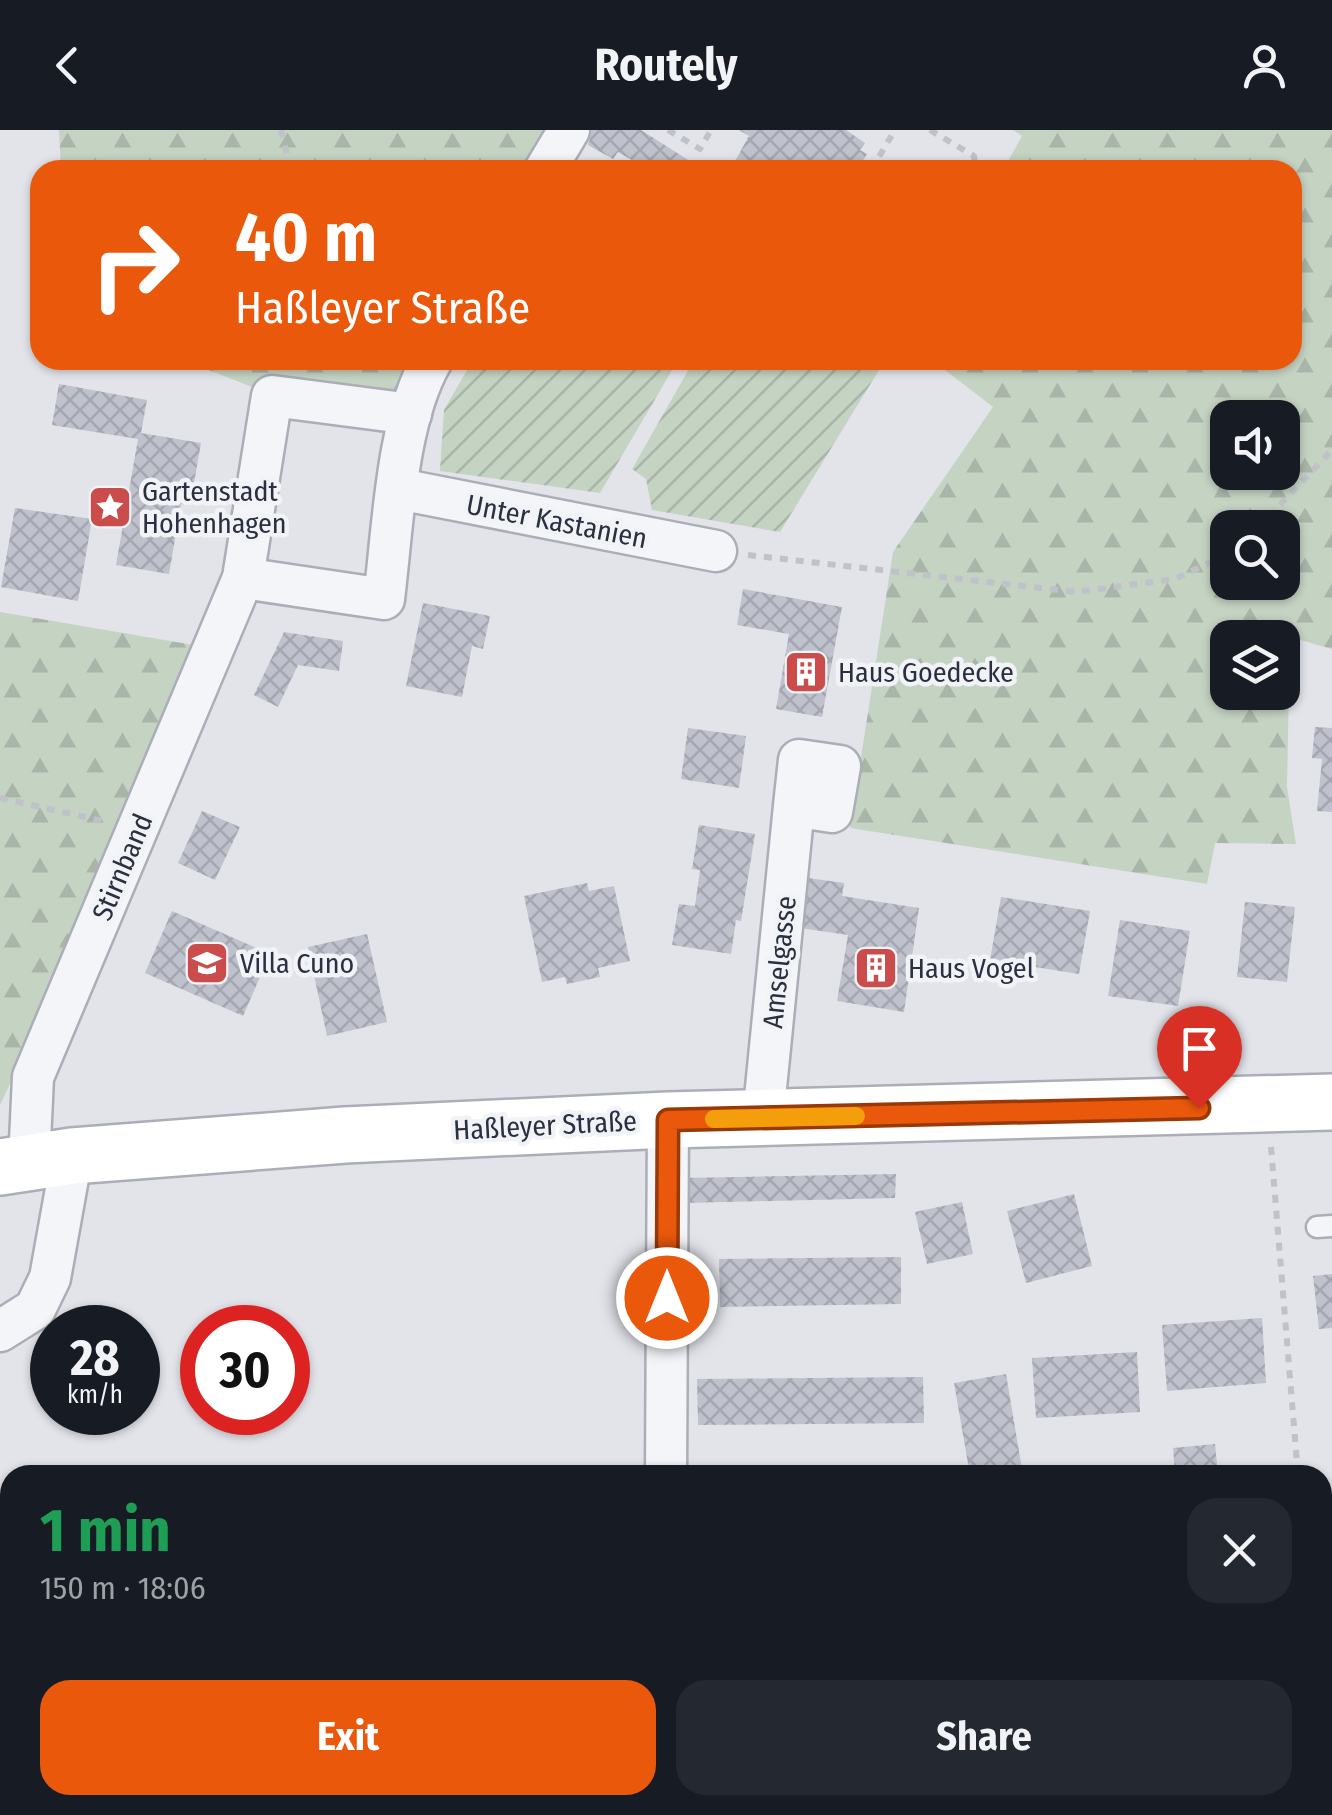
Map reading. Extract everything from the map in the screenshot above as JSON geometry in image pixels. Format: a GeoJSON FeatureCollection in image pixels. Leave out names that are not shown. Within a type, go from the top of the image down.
{"type":"FeatureCollection","features":[{"type":"Feature","properties":{"kind":"main road","name":"Haßleyer Straße"},"geometry":{"type":"LineString","coordinates":[[34,1162],[346,1135],[668,1120],[1332,1102]]}},
{"type":"Feature","properties":{"kind":"street"},"geometry":{"type":"LineString","coordinates":[[551,160],[569,130]]}},
{"type":"Feature","properties":{"kind":"street"},"geometry":{"type":"LineString","coordinates":[[243,578],[384,599],[412,414],[426,370]]}},
{"type":"Feature","properties":{"kind":"street","name":"Stirnband"},"geometry":{"type":"LineString","coordinates":[[0,1331],[35,1309],[50,1278],[34,1162],[33,1076],[243,578],[272,396],[412,414]]}},
{"type":"Feature","properties":{"kind":"street","name":"Unter Kastanien"},"geometry":{"type":"LineString","coordinates":[[398,490],[716,552]]}},
{"type":"Feature","properties":{"kind":"street","name":"Amselgasse"},"geometry":{"type":"LineString","coordinates":[[763,1118],[794,806]]}},
{"type":"Feature","properties":{"kind":"street"},"geometry":{"type":"LineString","coordinates":[[666,1465],[668,1120]]}},
{"type":"Feature","properties":{"kind":"path"},"geometry":{"type":"LineString","coordinates":[[281,130],[289,160]]}},
{"type":"Feature","properties":{"kind":"path"},"geometry":{"type":"LineString","coordinates":[[668,130],[700,149],[711,130]]}},
{"type":"Feature","properties":{"kind":"path"},"geometry":{"type":"LineString","coordinates":[[877,160],[894,130]]}},
{"type":"Feature","properties":{"kind":"path"},"geometry":{"type":"LineString","coordinates":[[930,130],[975,160]]}},
{"type":"Feature","properties":{"kind":"path"},"geometry":{"type":"LineString","coordinates":[[1275,510],[1332,450]]}},
{"type":"Feature","properties":{"kind":"path"},"geometry":{"type":"LineString","coordinates":[[716,552],[1076,592],[1175,579],[1210,562]]}},
{"type":"Feature","properties":{"kind":"path"},"geometry":{"type":"LineString","coordinates":[[0,798],[138,829]]}},
{"type":"Feature","properties":{"kind":"path"},"geometry":{"type":"LineString","coordinates":[[1268,1106],[1297,1465]]}},
{"type":"Feature","properties":{"kind":"green space"},"geometry":{"type":"Polygon","coordinates":[[[59,130],[567,130],[550,160],[60,160],[59,130]]]}},
{"type":"Feature","properties":{"kind":"green space"},"geometry":{"type":"Polygon","coordinates":[[[1013,130],[1332,130],[1332,649],[1300,640],[1300,620],[1210,620],[1210,710],[1289,710],[1287,787],[1296,844],[1215,843],[1207,884],[850,828],[893,552],[993,407],[945,370],[1302,370],[1302,160],[1009,160],[1022,136],[1013,130]]]}},
{"type":"Feature","properties":{"kind":"green space"},"geometry":{"type":"Polygon","coordinates":[[[209,370],[428,370],[412,405],[257,389],[209,370]]]}},
{"type":"Feature","properties":{"kind":"green space"},"geometry":{"type":"Polygon","coordinates":[[[467,370],[672,370],[600,493],[440,471],[444,410],[467,370]]]}},
{"type":"Feature","properties":{"kind":"green space"},"geometry":{"type":"Polygon","coordinates":[[[688,370],[879,370],[780,532],[652,510],[646,479],[632,469],[688,370]]]}},
{"type":"Feature","properties":{"kind":"green space"},"geometry":{"type":"Polygon","coordinates":[[[0,612],[217,649],[0,1105],[0,612]]]}},
{"type":"Feature","properties":{"kind":"building"},"geometry":{"type":"Polygon","coordinates":[[[592,130],[641,130],[688,160],[632,160],[618,152],[613,159],[588,145],[592,130]]]}},
{"type":"Feature","properties":{"kind":"building"},"geometry":{"type":"Polygon","coordinates":[[[739,130],[846,130],[865,143],[860,150],[867,154],[863,160],[736,160],[749,136],[739,130]]]}},
{"type":"Feature","properties":{"kind":"building"},"geometry":{"type":"Polygon","coordinates":[[[59,384],[147,400],[141,433],[201,443],[190,506],[181,504],[169,574],[116,565],[138,439],[52,425],[59,384]]]}},
{"type":"Feature","properties":{"kind":"building"},"geometry":{"type":"Polygon","coordinates":[[[15,508],[92,519],[78,601],[1,587],[15,508]]]}},
{"type":"Feature","properties":{"kind":"building","name":"Haus Goedecke"},"geometry":{"type":"Polygon","coordinates":[[[743,589],[842,607],[822,717],[776,709],[789,634],[737,625],[743,589]]]}},
{"type":"Feature","properties":{"kind":"building"},"geometry":{"type":"Polygon","coordinates":[[[423,603],[490,616],[483,649],[472,646],[462,697],[406,686],[423,603]]]}},
{"type":"Feature","properties":{"kind":"building"},"geometry":{"type":"Polygon","coordinates":[[[284,632],[343,641],[339,671],[298,665],[278,707],[254,695],[284,632]]]}},
{"type":"Feature","properties":{"kind":"building"},"geometry":{"type":"Polygon","coordinates":[[[1315,727],[1332,728],[1332,812],[1317,811],[1322,759],[1312,758],[1315,727]]]}},
{"type":"Feature","properties":{"kind":"building"},"geometry":{"type":"Polygon","coordinates":[[[688,728],[746,736],[739,788],[681,779],[688,728]]]}},
{"type":"Feature","properties":{"kind":"building"},"geometry":{"type":"Polygon","coordinates":[[[202,811],[240,827],[215,880],[178,863],[202,811]]]}},
{"type":"Feature","properties":{"kind":"building"},"geometry":{"type":"Polygon","coordinates":[[[699,825],[755,834],[741,921],[736,920],[731,954],[672,945],[679,904],[695,906],[700,870],[692,869],[699,825]]]}},
{"type":"Feature","properties":{"kind":"building","name":"Haus Vogel"},"geometry":{"type":"Polygon","coordinates":[[[808,878],[844,883],[842,896],[919,908],[904,1012],[837,1001],[848,935],[800,928],[808,878]]]}},
{"type":"Feature","properties":{"kind":"building"},"geometry":{"type":"Polygon","coordinates":[[[587,883],[589,891],[614,886],[630,961],[598,968],[600,977],[567,984],[565,977],[542,982],[524,896],[587,883]]]}},
{"type":"Feature","properties":{"kind":"building"},"geometry":{"type":"Polygon","coordinates":[[[1001,897],[1090,911],[1079,974],[990,960],[1001,897]]]}},
{"type":"Feature","properties":{"kind":"building"},"geometry":{"type":"Polygon","coordinates":[[[1245,902],[1295,907],[1287,982],[1237,977],[1245,902]]]}},
{"type":"Feature","properties":{"kind":"building","name":"Villa Cuno"},"geometry":{"type":"Polygon","coordinates":[[[172,911],[270,954],[243,1016],[145,973],[172,911]]]}},
{"type":"Feature","properties":{"kind":"building"},"geometry":{"type":"Polygon","coordinates":[[[1120,920],[1190,931],[1178,1006],[1108,996],[1120,920]]]}},
{"type":"Feature","properties":{"kind":"building"},"geometry":{"type":"Polygon","coordinates":[[[367,934],[387,1022],[327,1036],[308,947],[367,934]]]}},
{"type":"Feature","properties":{"kind":"building"},"geometry":{"type":"Polygon","coordinates":[[[896,1174],[895,1198],[685,1203],[683,1178],[896,1174]]]}},
{"type":"Feature","properties":{"kind":"building"},"geometry":{"type":"Polygon","coordinates":[[[1074,1194],[1092,1266],[1026,1283],[1007,1211],[1074,1194]]]}},
{"type":"Feature","properties":{"kind":"building"},"geometry":{"type":"Polygon","coordinates":[[[962,1202],[973,1254],[927,1264],[915,1212],[962,1202]]]}},
{"type":"Feature","properties":{"kind":"building"},"geometry":{"type":"Polygon","coordinates":[[[901,1257],[901,1304],[720,1307],[719,1259],[901,1257]]]}},
{"type":"Feature","properties":{"kind":"building"},"geometry":{"type":"Polygon","coordinates":[[[1332,1274],[1332,1328],[1319,1329],[1313,1276],[1332,1274]]]}},
{"type":"Feature","properties":{"kind":"building"},"geometry":{"type":"Polygon","coordinates":[[[1262,1318],[1266,1383],[1167,1391],[1162,1325],[1262,1318]]]}},
{"type":"Feature","properties":{"kind":"building"},"geometry":{"type":"Polygon","coordinates":[[[1137,1352],[1140,1412],[1036,1418],[1032,1358],[1137,1352]]]}},
{"type":"Feature","properties":{"kind":"building"},"geometry":{"type":"Polygon","coordinates":[[[1006,1374],[1021,1465],[968,1465],[954,1383],[1006,1374]]]}},
{"type":"Feature","properties":{"kind":"building"},"geometry":{"type":"Polygon","coordinates":[[[923,1377],[924,1423],[698,1425],[697,1379],[923,1377]]]}},
{"type":"Feature","properties":{"kind":"building"},"geometry":{"type":"Polygon","coordinates":[[[1215,1444],[1217,1465],[1174,1465],[1173,1448],[1215,1444]]]}},
{"type":"Feature","properties":{"kind":"slow traffic"},"geometry":{"type":"LineString","coordinates":[[714,1119],[856,1116]]}},
{"type":"Feature","properties":{"kind":"place","name":"Gartenstadt Hohenhagen"},"geometry":{"type":"Point","coordinates":[110,507]}},
{"type":"Feature","properties":{"kind":"place","name":"Haus Goedecke"},"geometry":{"type":"Point","coordinates":[806,672]}},
{"type":"Feature","properties":{"kind":"place","name":"Villa Cuno"},"geometry":{"type":"Point","coordinates":[207,963]}},
{"type":"Feature","properties":{"kind":"place","name":"Haus Vogel"},"geometry":{"type":"Point","coordinates":[876,968]}},
{"type":"Feature","properties":{"kind":"route"},"geometry":{"type":"LineString","coordinates":[[667,1298],[668,1120],[1199,1108]]}}]}
